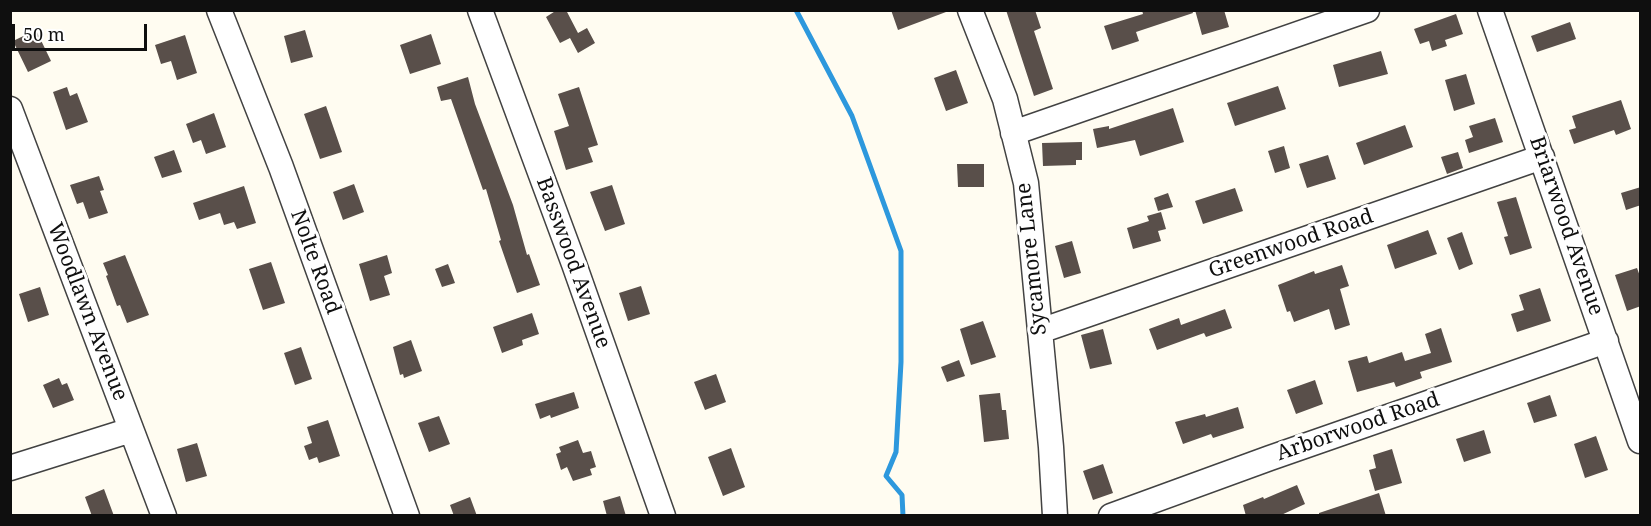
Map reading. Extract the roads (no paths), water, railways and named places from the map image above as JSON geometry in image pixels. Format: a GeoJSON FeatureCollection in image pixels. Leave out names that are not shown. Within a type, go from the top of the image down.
{"type":"FeatureCollection","features":[{"type":"Feature","properties":{"kind":"street","name":"Nolte Road"},"geometry":{"type":"LineString","coordinates":[[219,10],[281,167],[407,516]]}},
{"type":"Feature","properties":{"kind":"street","name":"Basswood Avenue"},"geometry":{"type":"LineString","coordinates":[[480,10],[574,264],[663,516]]}},
{"type":"Feature","properties":{"kind":"street","name":"Sycamore Lane"},"geometry":{"type":"LineString","coordinates":[[970,10],[1005,99],[1026,183],[1055,516]]}},
{"type":"Feature","properties":{"kind":"street"},"geometry":{"type":"LineString","coordinates":[[1013,133],[1367,10]]}},
{"type":"Feature","properties":{"kind":"street","name":"Briarwood Avenue"},"geometry":{"type":"LineString","coordinates":[[1490,10],[1641,441]]}},
{"type":"Feature","properties":{"kind":"street","name":"Woodlawn Avenue"},"geometry":{"type":"LineString","coordinates":[[10,109],[164,516]]}},
{"type":"Feature","properties":{"kind":"street","name":"Greenwood Road"},"geometry":{"type":"LineString","coordinates":[[1040,331],[1542,157]]}},
{"type":"Feature","properties":{"kind":"street","name":"Arborwood Road"},"geometry":{"type":"LineString","coordinates":[[1111,516],[1606,341]]}},
{"type":"Feature","properties":{"kind":"street"},"geometry":{"type":"LineString","coordinates":[[10,468],[131,430]]}},
{"type":"Feature","properties":{"kind":"waterway"},"geometry":{"type":"LineString","coordinates":[[796,10],[852,116],[901,251],[901,362],[896,452],[886,476],[902,495],[903,516]]}}]}
